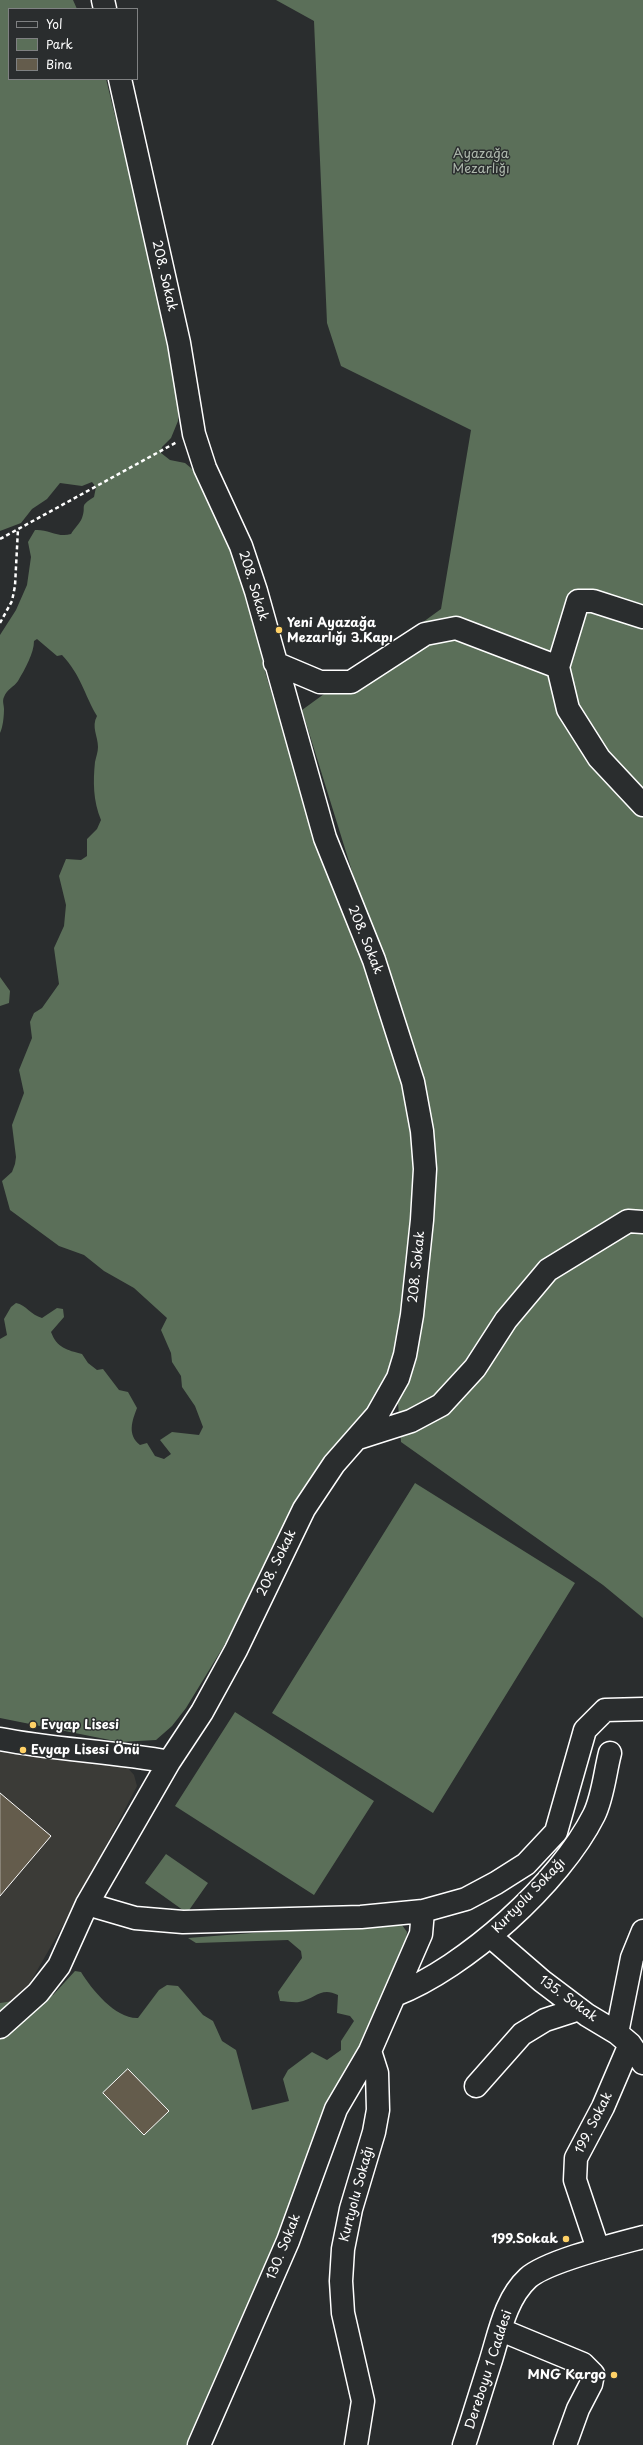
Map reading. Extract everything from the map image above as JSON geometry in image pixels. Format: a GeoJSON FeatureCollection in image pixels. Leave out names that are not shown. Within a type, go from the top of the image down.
{"type":"FeatureCollection","features":[{"type":"Feature","properties":{"kind":"street","name":"208. Sokak"},"geometry":{"type":"LineString","coordinates":[[0,2027],[38,1993],[59,1966],[87,1904],[169,1762],[202,1712],[236,1650],[272,1570],[304,1509],[321,1480],[377,1415],[398,1378],[405,1355],[422,1220],[425,1168],[422,1132],[413,1082],[382,983],[324,838],[256,591],[241,546],[205,468],[194,434],[179,343],[120,80]]}},
{"type":"Feature","properties":{"kind":"street"},"geometry":{"type":"LineString","coordinates":[[643,617],[593,601],[578,601],[558,667],[568,709],[599,758],[643,805]]}},
{"type":"Feature","properties":{"kind":"street"},"geometry":{"type":"LineString","coordinates":[[275,663],[320,682],[351,682],[425,634],[456,628],[558,667]]}},
{"type":"Feature","properties":{"kind":"street"},"geometry":{"type":"LineString","coordinates":[[358,1438],[411,1421],[441,1405],[476,1368],[506,1320],[548,1270],[628,1221],[643,1222]]}},
{"type":"Feature","properties":{"kind":"street"},"geometry":{"type":"LineString","coordinates":[[87,1904],[135,1918],[183,1922],[361,1917],[423,1911],[466,1899],[526,1864],[556,1832],[585,1730],[605,1710],[643,1709]]}},
{"type":"Feature","properties":{"kind":"street"},"geometry":{"type":"LineString","coordinates":[[0,1739],[29,1744],[131,1755],[169,1762]]}},
{"type":"Feature","properties":{"kind":"street","name":"Kurtyolu Sokağı"},"geometry":{"type":"LineString","coordinates":[[395,1995],[432,1978],[490,1936],[550,1877],[584,1834],[595,1813],[610,1753]]}},
{"type":"Feature","properties":{"kind":"street"},"geometry":{"type":"LineString","coordinates":[[370,2051],[422,1934],[423,1911]]}},
{"type":"Feature","properties":{"kind":"street","name":"199. Sokak"},"geometry":{"type":"LineString","coordinates":[[598,2249],[575,2180],[576,2158],[603,2107],[623,2039],[632,1958],[643,1931]]}},
{"type":"Feature","properties":{"kind":"street","name":"135. Sokak"},"geometry":{"type":"LineString","coordinates":[[490,1936],[542,1981],[579,2009],[623,2039],[643,2063]]}},
{"type":"Feature","properties":{"kind":"street"},"geometry":{"type":"LineString","coordinates":[[476,2086],[522,2034],[545,2020],[579,2009]]}},
{"type":"Feature","properties":{"kind":"street","name":"Kurtyolu Sokağı"},"geometry":{"type":"LineString","coordinates":[[356,2445],[363,2401],[344,2313],[340,2281],[343,2249],[351,2209],[374,2132],[378,2110],[380,2093],[378,2073],[370,2051]]}},
{"type":"Feature","properties":{"kind":"street","name":"130. Sokak"},"geometry":{"type":"LineString","coordinates":[[199,2445],[288,2241],[336,2109],[370,2051]]}},
{"type":"Feature","properties":{"kind":"street","name":"Dereboyu 1 Caddesi"},"geometry":{"type":"LineString","coordinates":[[464,2445],[501,2330],[515,2294],[529,2277],[545,2268],[598,2249],[643,2238]]}},
{"type":"Feature","properties":{"kind":"street"},"geometry":{"type":"LineString","coordinates":[[501,2330],[583,2364],[593,2374],[591,2384],[578,2409],[565,2445]]}},
{"type":"Feature","properties":{"kind":"path"},"geometry":{"type":"LineString","coordinates":[[0,539],[194,434]]}},
{"type":"Feature","properties":{"kind":"path"},"geometry":{"type":"LineString","coordinates":[[0,623],[12,601],[15,586],[18,528]]}},
{"type":"Feature","properties":{"kind":"shaded area"},"geometry":{"type":"Polygon","coordinates":[[[0,1747],[126,1766],[134,1775],[137,1786],[81,1894],[27,1988],[14,2002],[0,2003],[0,1747]]]}},
{"type":"Feature","properties":{"kind":"green space"},"geometry":{"type":"Polygon","coordinates":[[[0,0],[73,0],[77,8],[8,8],[8,80],[106,80],[169,335],[179,403],[178,421],[171,438],[162,447],[161,453],[170,460],[185,463],[197,473],[216,512],[250,596],[264,668],[315,840],[366,964],[403,1086],[412,1133],[415,1168],[413,1220],[397,1353],[381,1393],[311,1478],[263,1567],[225,1644],[186,1708],[172,1726],[156,1740],[120,1742],[0,1718],[0,1339],[7,1335],[4,1319],[11,1307],[16,1303],[20,1304],[38,1317],[42,1318],[57,1308],[63,1309],[64,1317],[51,1332],[56,1342],[63,1348],[82,1354],[88,1363],[97,1370],[103,1369],[119,1390],[128,1392],[137,1408],[132,1423],[133,1437],[140,1445],[147,1443],[155,1456],[164,1459],[171,1454],[160,1440],[172,1432],[199,1435],[203,1427],[195,1406],[182,1387],[181,1376],[172,1362],[171,1353],[161,1330],[167,1318],[134,1288],[104,1271],[84,1255],[59,1246],[10,1210],[2,1181],[12,1172],[15,1164],[16,1157],[12,1125],[24,1093],[19,1070],[32,1038],[30,1022],[34,1013],[42,1008],[59,984],[54,948],[64,926],[66,905],[59,876],[66,859],[81,860],[87,856],[87,839],[97,829],[101,820],[96,806],[94,784],[95,762],[98,747],[95,728],[95,720],[97,716],[78,677],[62,655],[57,656],[37,639],[34,641],[31,656],[21,676],[4,697],[4,718],[0,733],[0,635],[16,610],[27,585],[31,557],[28,542],[35,530],[62,535],[71,534],[82,518],[84,505],[94,497],[96,487],[92,482],[82,486],[60,483],[47,499],[32,509],[21,523],[0,531],[0,0]]]}},
{"type":"Feature","properties":{"kind":"green space","name":"Ayazağa Mezarlığı"},"geometry":{"type":"Polygon","coordinates":[[[276,0],[643,0],[643,1618],[603,1585],[401,1442],[398,1403],[428,1282],[435,1139],[302,710],[441,609],[471,430],[341,366],[327,323],[314,21],[276,0]]]}},
{"type":"Feature","properties":{"kind":"green space"},"geometry":{"type":"Polygon","coordinates":[[[0,977],[10,991],[9,1003],[0,1006],[0,977]]]}},
{"type":"Feature","properties":{"kind":"green space"},"geometry":{"type":"Polygon","coordinates":[[[415,1483],[575,1583],[433,1813],[272,1713],[415,1483]]]}},
{"type":"Feature","properties":{"kind":"green space"},"geometry":{"type":"Polygon","coordinates":[[[235,1712],[374,1801],[314,1895],[175,1806],[235,1712]]]}},
{"type":"Feature","properties":{"kind":"green space"},"geometry":{"type":"Polygon","coordinates":[[[166,1854],[208,1883],[187,1913],[145,1883],[166,1854]]]}},
{"type":"Feature","properties":{"kind":"green space"},"geometry":{"type":"Polygon","coordinates":[[[395,1922],[402,1925],[407,1932],[387,1994],[188,2445],[0,2445],[0,2003],[53,1995],[75,1971],[81,1972],[91,1987],[113,2009],[121,2014],[138,2018],[159,1990],[167,1985],[178,1986],[203,2015],[213,2021],[222,2041],[236,2050],[252,2110],[289,2101],[283,2079],[288,2070],[312,2052],[327,2060],[341,2050],[341,2041],[354,2021],[350,2016],[337,2013],[338,1995],[332,1993],[322,1992],[299,2002],[280,2001],[278,1992],[302,1958],[301,1951],[288,1940],[196,1943],[188,1938],[395,1922]]]}},
{"type":"Feature","properties":{"kind":"building"},"geometry":{"type":"Polygon","coordinates":[[[0,1793],[51,1836],[0,1896],[0,1793]]]}},
{"type":"Feature","properties":{"kind":"building"},"geometry":{"type":"Polygon","coordinates":[[[128,2069],[169,2111],[144,2135],[103,2093],[128,2069]]]}},
{"type":"Feature","properties":{"kind":"place","name":"Yeni Ayazağa Mezarlığı 3.Kapı"},"geometry":{"type":"Point","coordinates":[279,630]}},
{"type":"Feature","properties":{"kind":"place","name":"Evyap Lisesi"},"geometry":{"type":"Point","coordinates":[33,1725]}},
{"type":"Feature","properties":{"kind":"place","name":"Evyap Lisesi Önü"},"geometry":{"type":"Point","coordinates":[23,1750]}},
{"type":"Feature","properties":{"kind":"place","name":"199.Sokak"},"geometry":{"type":"Point","coordinates":[566,2239]}},
{"type":"Feature","properties":{"kind":"place","name":"MNG Kargo"},"geometry":{"type":"Point","coordinates":[614,2375]}}]}
